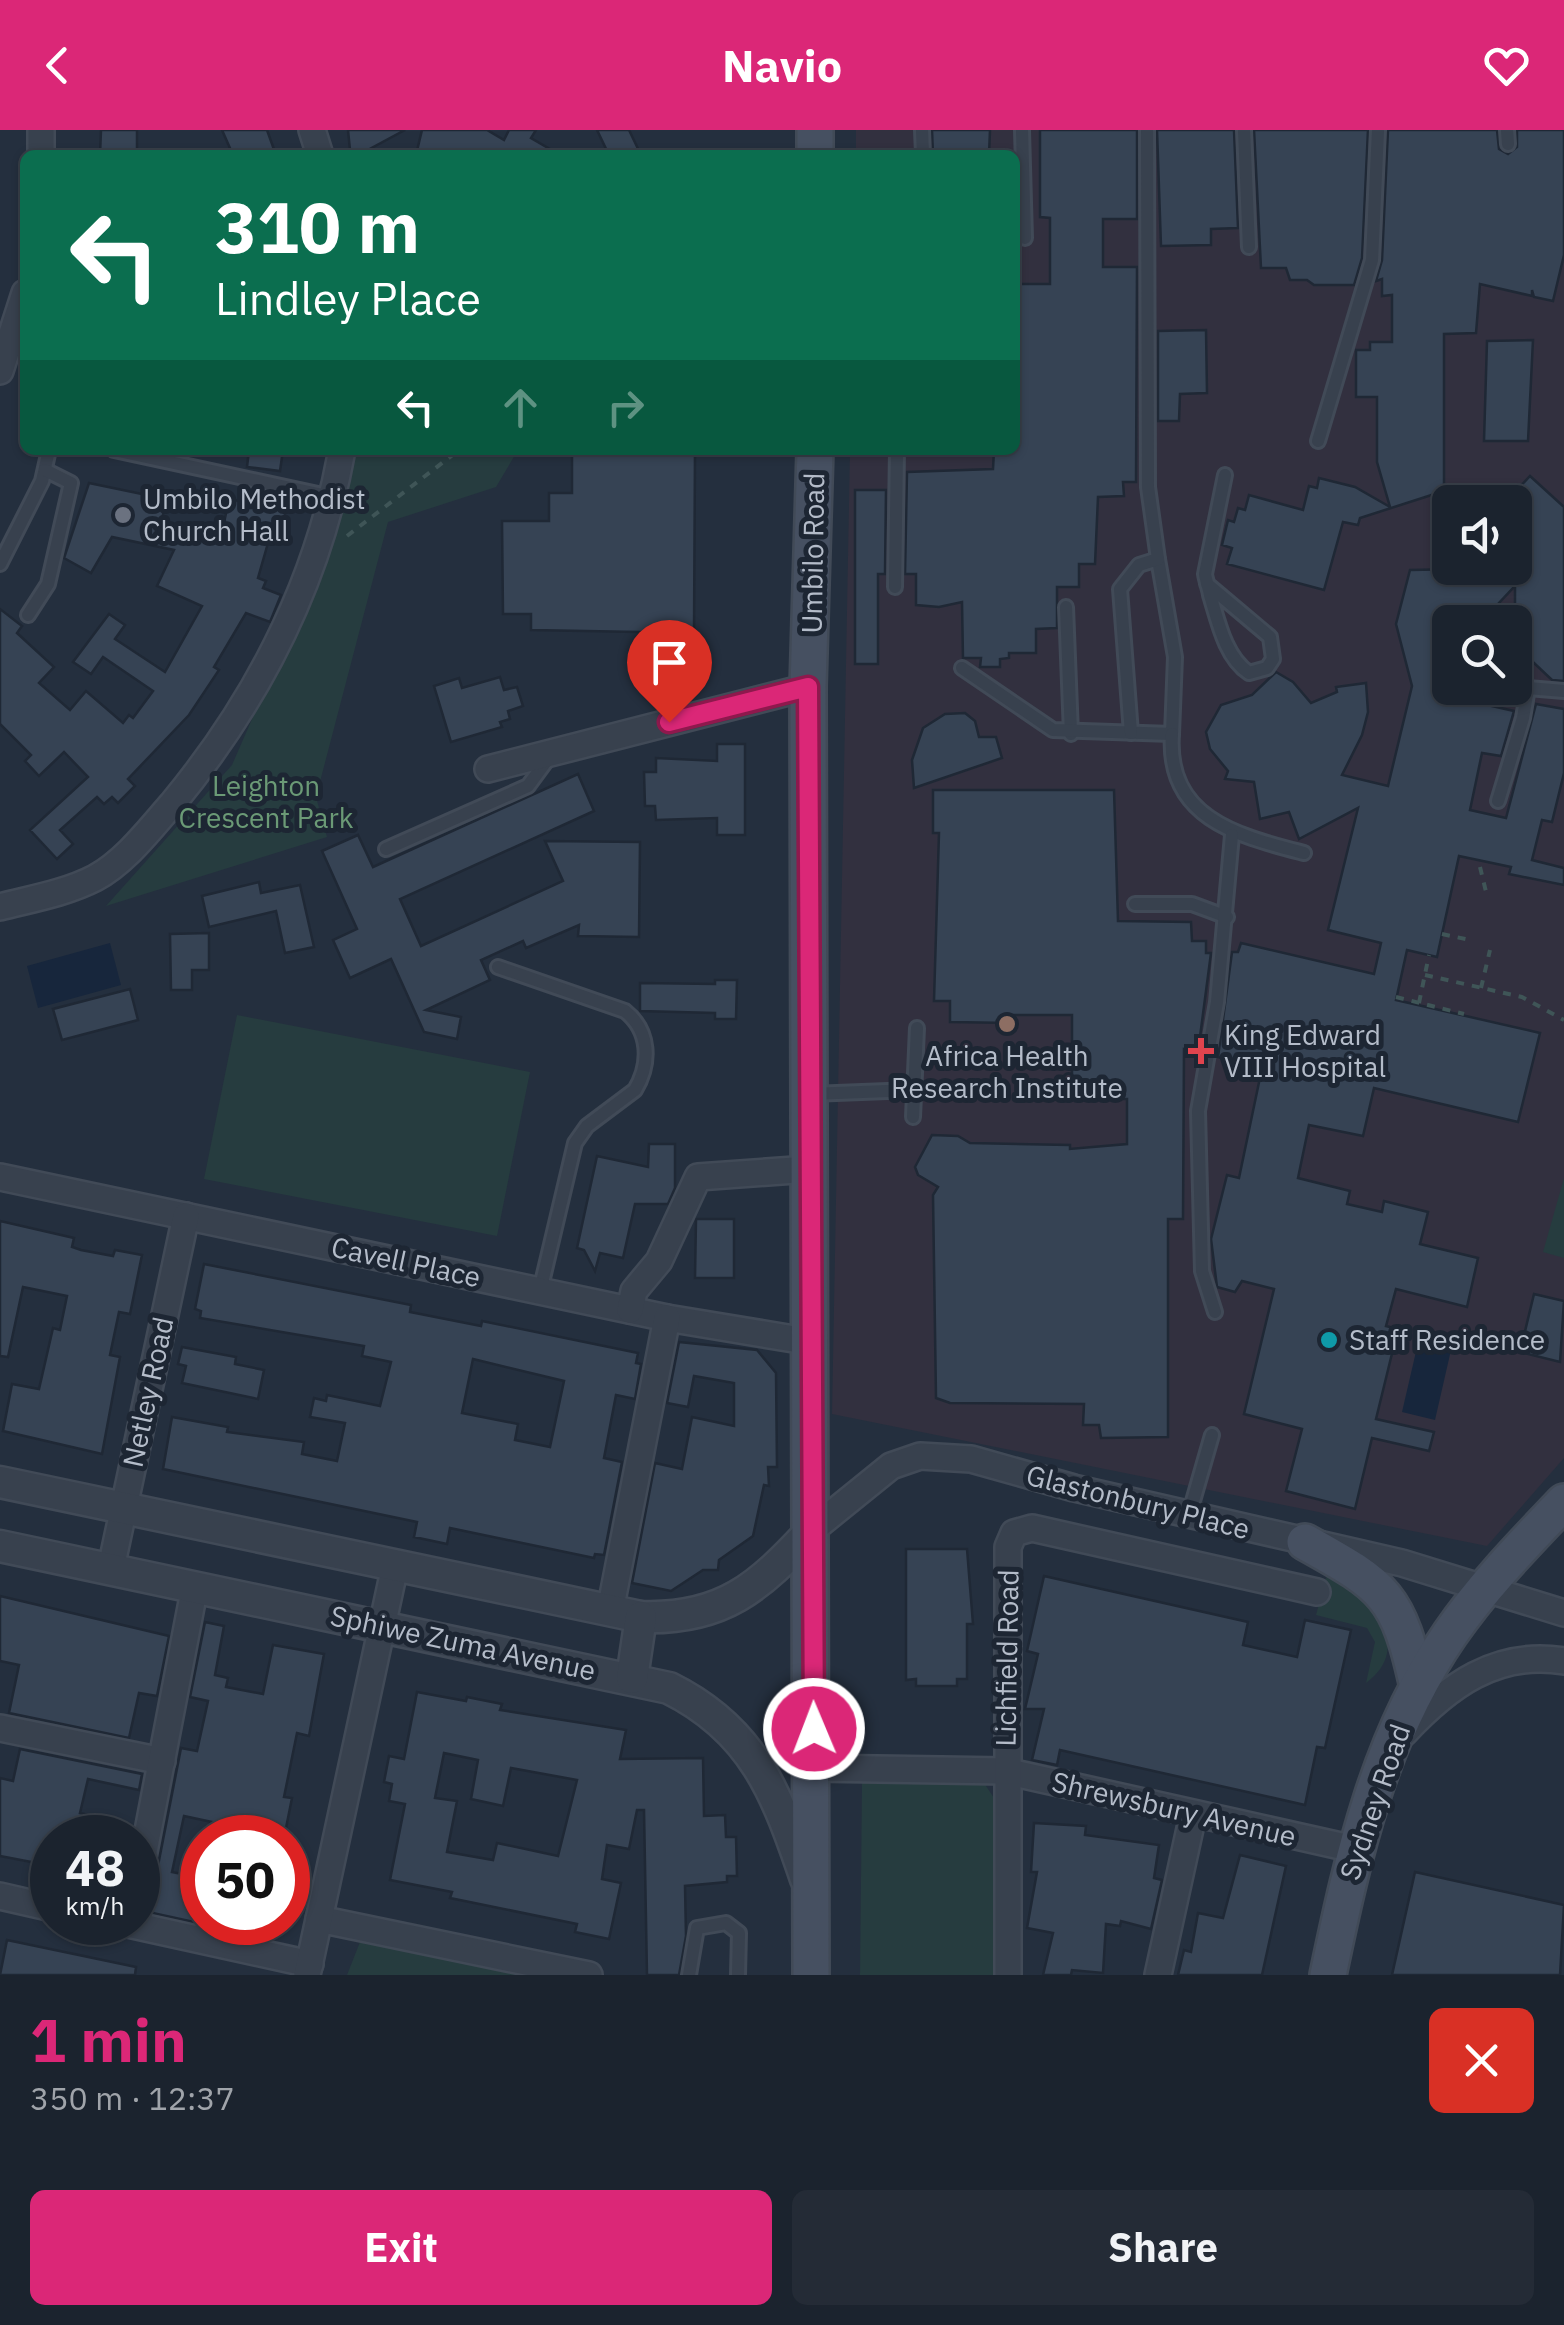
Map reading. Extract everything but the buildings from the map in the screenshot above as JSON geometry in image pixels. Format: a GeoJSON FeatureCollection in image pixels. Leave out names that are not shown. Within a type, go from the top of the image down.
{"type":"FeatureCollection","features":[{"type":"Feature","properties":{"kind":"main road","name":"Umbilo Road"},"geometry":{"type":"LineString","coordinates":[[811,1975],[814,1768],[808,687],[815,455]]}},
{"type":"Feature","properties":{"kind":"main road","name":"Sydney Road"},"geometry":{"type":"LineString","coordinates":[[1328,1975],[1354,1849],[1386,1752],[1418,1687],[1483,1589],[1564,1502]]}},
{"type":"Feature","properties":{"kind":"main road"},"geometry":{"type":"LineString","coordinates":[[1305,1542],[1364,1575],[1385,1594],[1405,1628],[1418,1687]]}},
{"type":"Feature","properties":{"kind":"street"},"geometry":{"type":"LineString","coordinates":[[0,371],[20,309]]}},
{"type":"Feature","properties":{"kind":"street"},"geometry":{"type":"LineString","coordinates":[[0,907],[97,877],[160,817],[226,736],[275,652],[315,559],[341,455]]}},
{"type":"Feature","properties":{"kind":"street"},"geometry":{"type":"LineString","coordinates":[[488,769],[808,687]]}},
{"type":"Feature","properties":{"kind":"street"},"geometry":{"type":"LineString","coordinates":[[630,1310],[634,1291],[659,1261],[698,1177],[809,1169]]}},
{"type":"Feature","properties":{"kind":"street","name":"Cavell Place"},"geometry":{"type":"LineString","coordinates":[[0,1177],[667,1318],[812,1342]]}},
{"type":"Feature","properties":{"kind":"street","name":"Netley Road"},"geometry":{"type":"LineString","coordinates":[[110,1568],[186,1216]]}},
{"type":"Feature","properties":{"kind":"street"},"geometry":{"type":"LineString","coordinates":[[610,1611],[667,1318]]}},
{"type":"Feature","properties":{"kind":"street","name":"Glastonbury Place"},"geometry":{"type":"LineString","coordinates":[[812,1530],[873,1477],[920,1456],[971,1459],[1189,1515],[1364,1553],[1564,1613]]}},
{"type":"Feature","properties":{"kind":"street"},"geometry":{"type":"LineString","coordinates":[[0,1482],[641,1617],[677,1618],[738,1598],[772,1573],[812,1530]]}},
{"type":"Feature","properties":{"kind":"street","name":"Lichfield Road"},"geometry":{"type":"LineString","coordinates":[[1008,1975],[1008,1547],[1014,1533],[1032,1528],[1317,1592]]}},
{"type":"Feature","properties":{"kind":"street","name":"Sphiwe Zuma Avenue"},"geometry":{"type":"LineString","coordinates":[[0,1546],[632,1678],[688,1698],[734,1732],[754,1757],[783,1814],[812,1896]]}},
{"type":"Feature","properties":{"kind":"street"},"geometry":{"type":"LineString","coordinates":[[160,1932],[308,1970],[395,1566]]}},
{"type":"Feature","properties":{"kind":"street"},"geometry":{"type":"LineString","coordinates":[[151,1815],[196,1586]]}},
{"type":"Feature","properties":{"kind":"street"},"geometry":{"type":"LineString","coordinates":[[632,1678],[641,1617]]}},
{"type":"Feature","properties":{"kind":"street"},"geometry":{"type":"LineString","coordinates":[[1386,1752],[1437,1700],[1478,1672],[1508,1661],[1564,1662]]}},
{"type":"Feature","properties":{"kind":"street"},"geometry":{"type":"LineString","coordinates":[[0,1728],[162,1761]]}},
{"type":"Feature","properties":{"kind":"street","name":"Shrewsbury Avenue"},"geometry":{"type":"LineString","coordinates":[[814,1768],[1005,1771],[1354,1849]]}},
{"type":"Feature","properties":{"kind":"street"},"geometry":{"type":"LineString","coordinates":[[1158,1975],[1194,1816]]}},
{"type":"Feature","properties":{"kind":"street"},"geometry":{"type":"LineString","coordinates":[[0,1896],[30,1903]]}},
{"type":"Feature","properties":{"kind":"street"},"geometry":{"type":"LineString","coordinates":[[319,1919],[589,1975]]}},
{"type":"Feature","properties":{"kind":"lane"},"geometry":{"type":"LineString","coordinates":[[1022,130],[1025,238]]}},
{"type":"Feature","properties":{"kind":"lane"},"geometry":{"type":"LineString","coordinates":[[1147,130],[1148,487],[1174,657],[1174,763],[1192,802],[1232,834],[1304,853]]}},
{"type":"Feature","properties":{"kind":"lane"},"geometry":{"type":"LineString","coordinates":[[1244,130],[1248,247]]}},
{"type":"Feature","properties":{"kind":"lane"},"geometry":{"type":"LineString","coordinates":[[1318,441],[1372,260],[1378,130]]}},
{"type":"Feature","properties":{"kind":"lane"},"geometry":{"type":"LineString","coordinates":[[0,564],[23,526],[48,455]]}},
{"type":"Feature","properties":{"kind":"lane"},"geometry":{"type":"LineString","coordinates":[[137,455],[332,497]]}},
{"type":"Feature","properties":{"kind":"lane"},"geometry":{"type":"LineString","coordinates":[[895,587],[897,455]]}},
{"type":"Feature","properties":{"kind":"lane"},"geometry":{"type":"LineString","coordinates":[[28,615],[48,584],[71,483],[45,470]]}},
{"type":"Feature","properties":{"kind":"lane"},"geometry":{"type":"LineString","coordinates":[[1207,584],[1270,637],[1273,659],[1267,668],[1249,673],[1234,658],[1207,584],[1204,568],[1225,475]]}},
{"type":"Feature","properties":{"kind":"lane"},"geometry":{"type":"LineString","coordinates":[[1131,733],[1120,590],[1139,565],[1158,559]]}},
{"type":"Feature","properties":{"kind":"lane"},"geometry":{"type":"LineString","coordinates":[[1066,607],[1071,734]]}},
{"type":"Feature","properties":{"kind":"lane"},"geometry":{"type":"LineString","coordinates":[[962,668],[1052,730],[1071,734],[1172,734]]}},
{"type":"Feature","properties":{"kind":"lane"},"geometry":{"type":"LineString","coordinates":[[1498,801],[1524,718],[1528,688],[1536,685],[1564,692]]}},
{"type":"Feature","properties":{"kind":"lane"},"geometry":{"type":"LineString","coordinates":[[386,849],[528,786],[551,752]]}},
{"type":"Feature","properties":{"kind":"lane"},"geometry":{"type":"LineString","coordinates":[[1215,1312],[1202,1271],[1198,1111],[1226,917],[1232,834]]}},
{"type":"Feature","properties":{"kind":"lane"},"geometry":{"type":"LineString","coordinates":[[1135,904],[1192,904],[1226,917]]}},
{"type":"Feature","properties":{"kind":"lane"},"geometry":{"type":"LineString","coordinates":[[498,967],[625,1011],[641,1026],[646,1044],[635,1090],[587,1126],[575,1143],[540,1291]]}},
{"type":"Feature","properties":{"kind":"lane"},"geometry":{"type":"LineString","coordinates":[[913,1117],[917,1028]]}},
{"type":"Feature","properties":{"kind":"lane"},"geometry":{"type":"LineString","coordinates":[[808,1094],[914,1090]]}},
{"type":"Feature","properties":{"kind":"lane"},"geometry":{"type":"LineString","coordinates":[[1189,1515],[1212,1436]]}},
{"type":"Feature","properties":{"kind":"lane"},"geometry":{"type":"LineString","coordinates":[[689,1975],[697,1928],[726,1923],[739,1933],[738,1975]]}},
{"type":"Feature","properties":{"kind":"path"},"geometry":{"type":"LineString","coordinates":[[315,559],[452,455]]}},
{"type":"Feature","properties":{"kind":"path"},"geometry":{"type":"LineString","coordinates":[[1480,866],[1487,896]]}},
{"type":"Feature","properties":{"kind":"path"},"geometry":{"type":"LineString","coordinates":[[1442,934],[1470,940]]}},
{"type":"Feature","properties":{"kind":"path"},"geometry":{"type":"LineString","coordinates":[[1481,988],[1490,950]]}},
{"type":"Feature","properties":{"kind":"path"},"geometry":{"type":"LineString","coordinates":[[1419,1003],[1429,955]]}},
{"type":"Feature","properties":{"kind":"path"},"geometry":{"type":"LineString","coordinates":[[1425,975],[1522,998],[1564,1020]]}},
{"type":"Feature","properties":{"kind":"path"},"geometry":{"type":"LineString","coordinates":[[1396,997],[1464,1014]]}},
{"type":"Feature","properties":{"kind":"shaded area","name":"King Edward VIII Hospital"},"geometry":{"type":"Polygon","coordinates":[[[856,130],[1564,130],[1564,1458],[1487,1546],[832,1414],[850,455],[1020,455],[1020,150],[856,150],[856,130]]]}},
{"type":"Feature","properties":{"kind":"green space","name":"Leighton Crescent Park"},"geometry":{"type":"Polygon","coordinates":[[[351,455],[515,455],[496,487],[388,522],[316,797],[327,837],[106,906],[232,765],[327,547],[351,455]]]}},
{"type":"Feature","properties":{"kind":"green space"},"geometry":{"type":"Polygon","coordinates":[[[237,1015],[530,1072],[497,1236],[204,1179],[237,1015]]]}},
{"type":"Feature","properties":{"kind":"green space"},"geometry":{"type":"Polygon","coordinates":[[[1564,1178],[1564,1258],[1543,1252],[1564,1178]]]}},
{"type":"Feature","properties":{"kind":"green space"},"geometry":{"type":"Polygon","coordinates":[[[1327,1575],[1359,1593],[1382,1621],[1387,1653],[1380,1669],[1366,1683],[1375,1642],[1367,1628],[1316,1615],[1327,1575]]]}},
{"type":"Feature","properties":{"kind":"green space"},"geometry":{"type":"Polygon","coordinates":[[[862,1783],[984,1783],[996,1801],[995,1975],[860,1975],[862,1783]]]}},
{"type":"Feature","properties":{"kind":"green space"},"geometry":{"type":"Polygon","coordinates":[[[360,1942],[530,1975],[347,1975],[360,1942]]]}},
{"type":"Feature","properties":{"kind":"water"},"geometry":{"type":"Polygon","coordinates":[[[110,943],[121,985],[38,1008],[27,966],[110,943]]]}},
{"type":"Feature","properties":{"kind":"water"},"geometry":{"type":"Polygon","coordinates":[[[1421,1330],[1454,1337],[1435,1420],[1402,1412],[1421,1330]]]}},
{"type":"Feature","properties":{"kind":"place","name":"Umbilo Methodist Church Hall"},"geometry":{"type":"Point","coordinates":[123,515]}},
{"type":"Feature","properties":{"kind":"place","name":"Africa Health Research Institute"},"geometry":{"type":"Point","coordinates":[1007,1024]}},
{"type":"Feature","properties":{"kind":"place","name":"King Edward VIII Hospital"},"geometry":{"type":"Point","coordinates":[1201,1051]}},
{"type":"Feature","properties":{"kind":"place","name":"Staff Residence"},"geometry":{"type":"Point","coordinates":[1329,1340]}},
{"type":"Feature","properties":{"kind":"route"},"geometry":{"type":"LineString","coordinates":[[669,722],[808,687],[814,1729]]}}]}
